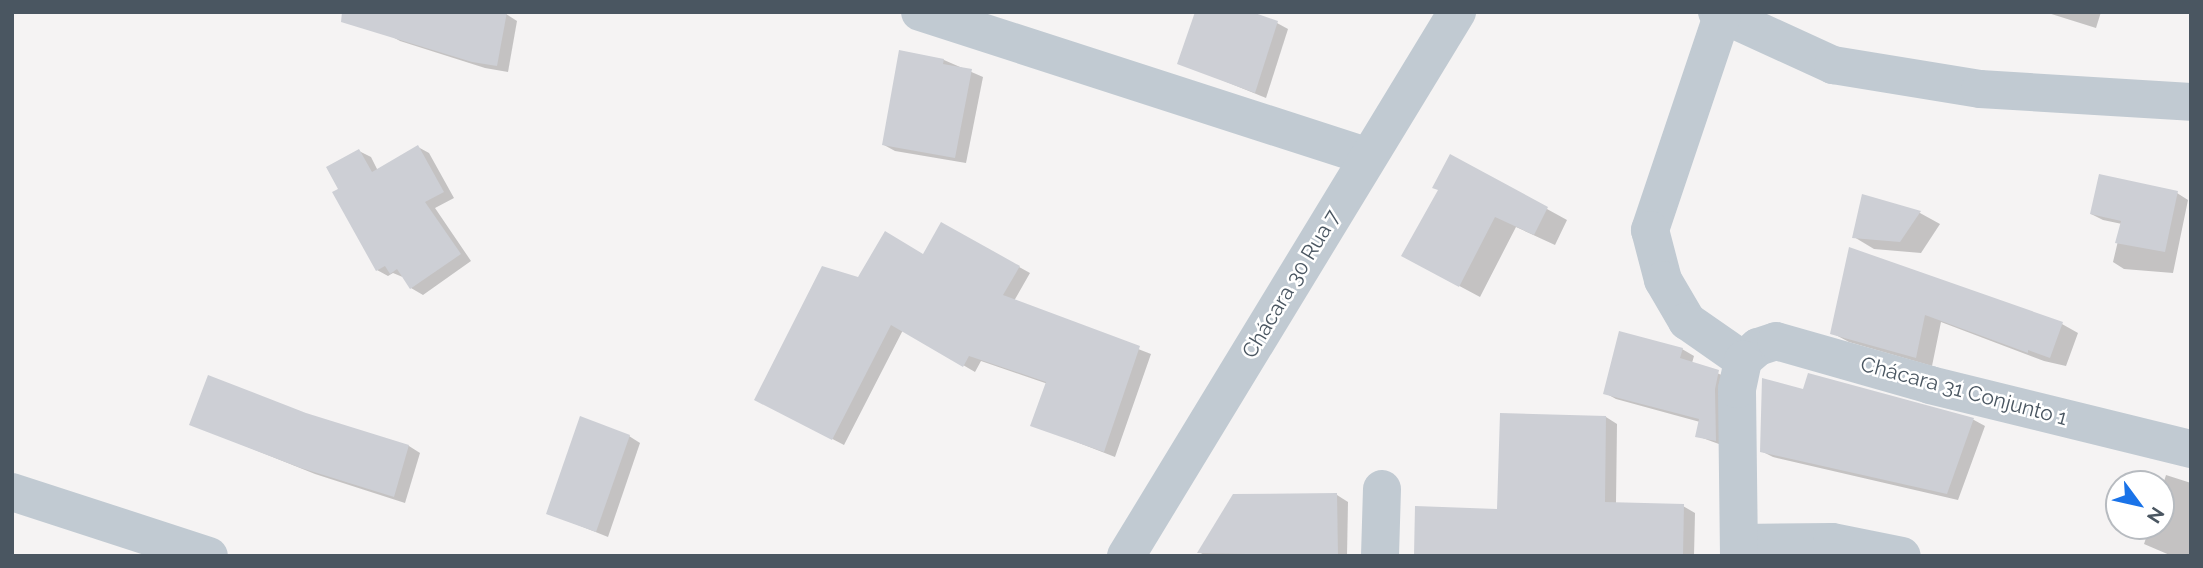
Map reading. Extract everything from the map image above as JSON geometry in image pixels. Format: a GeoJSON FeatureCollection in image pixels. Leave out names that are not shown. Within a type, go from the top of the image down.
{"type":"FeatureCollection","features":[{"type":"Feature","properties":{"kind":"street"},"geometry":{"type":"LineString","coordinates":[[920,12],[1368,157]]}},
{"type":"Feature","properties":{"kind":"street","name":"Chácara 30 Rua 7"},"geometry":{"type":"LineString","coordinates":[[1126,556],[1457,12]]}},
{"type":"Feature","properties":{"kind":"street"},"geometry":{"type":"LineString","coordinates":[[1902,556],[1832,542],[1739,549],[1737,389],[1743,360],[1687,321],[1663,281],[1650,230],[1720,14],[1833,65],[1980,89],[2191,102]]}},
{"type":"Feature","properties":{"kind":"street","name":"Chácara 31 Conjunto 1"},"geometry":{"type":"LineString","coordinates":[[1743,360],[1758,347],[1776,341],[1930,385],[2191,449]]}},
{"type":"Feature","properties":{"kind":"street"},"geometry":{"type":"LineString","coordinates":[[1380,556],[1382,489]]}},
{"type":"Feature","properties":{"kind":"street"},"geometry":{"type":"LineString","coordinates":[[12,492],[209,556]]}},
{"type":"Feature","properties":{"kind":"building"},"geometry":{"type":"Polygon","coordinates":[[[342,12],[507,12],[497,66],[472,62],[341,22],[342,12]]]}},
{"type":"Feature","properties":{"kind":"building"},"geometry":{"type":"Polygon","coordinates":[[[1195,12],[1252,12],[1278,21],[1255,93],[1177,64],[1195,12]]]}},
{"type":"Feature","properties":{"kind":"building"},"geometry":{"type":"Polygon","coordinates":[[[899,50],[944,59],[943,64],[972,69],[955,158],[882,145],[899,50]]]}},
{"type":"Feature","properties":{"kind":"building"},"geometry":{"type":"Polygon","coordinates":[[[418,145],[444,192],[425,202],[461,254],[410,289],[397,269],[390,274],[385,266],[376,271],[332,192],[338,189],[326,167],[359,149],[372,172],[418,145]]]}},
{"type":"Feature","properties":{"kind":"building"},"geometry":{"type":"Polygon","coordinates":[[[1450,154],[1548,207],[1534,235],[1495,217],[1459,287],[1401,256],[1438,190],[1432,188],[1450,154]]]}},
{"type":"Feature","properties":{"kind":"building"},"geometry":{"type":"Polygon","coordinates":[[[2099,174],[2178,191],[2165,252],[2115,243],[2121,221],[2090,214],[2099,174]]]}},
{"type":"Feature","properties":{"kind":"building"},"geometry":{"type":"Polygon","coordinates":[[[1862,194],[1921,211],[1900,242],[1852,238],[1862,194]]]}},
{"type":"Feature","properties":{"kind":"building"},"geometry":{"type":"Polygon","coordinates":[[[941,222],[1020,266],[1003,295],[1140,346],[1104,452],[1030,426],[1046,382],[969,356],[963,367],[891,325],[832,440],[754,400],[822,266],[858,277],[885,231],[923,254],[941,222]]]}},
{"type":"Feature","properties":{"kind":"building"},"geometry":{"type":"Polygon","coordinates":[[[1849,247],[2063,322],[2050,358],[2028,350],[2028,353],[1925,315],[1916,358],[1830,334],[1849,247]]]}},
{"type":"Feature","properties":{"kind":"building"},"geometry":{"type":"Polygon","coordinates":[[[1619,331],[1683,348],[1680,358],[1719,370],[1715,389],[1716,441],[1695,437],[1699,419],[1603,394],[1619,331]]]}},
{"type":"Feature","properties":{"kind":"building"},"geometry":{"type":"Polygon","coordinates":[[[1808,373],[1974,418],[1947,494],[1760,452],[1762,378],[1803,389],[1808,373]]]}},
{"type":"Feature","properties":{"kind":"building"},"geometry":{"type":"Polygon","coordinates":[[[208,375],[306,413],[409,445],[394,497],[301,468],[189,425],[208,375]]]}},
{"type":"Feature","properties":{"kind":"building"},"geometry":{"type":"Polygon","coordinates":[[[1500,413],[1606,416],[1605,502],[1684,504],[1683,556],[1414,556],[1415,506],[1497,509],[1500,413]]]}},
{"type":"Feature","properties":{"kind":"building"},"geometry":{"type":"Polygon","coordinates":[[[580,416],[630,435],[596,532],[546,514],[580,416]]]}},
{"type":"Feature","properties":{"kind":"building"},"geometry":{"type":"Polygon","coordinates":[[[1337,493],[1338,556],[1197,553],[1233,494],[1337,493]]]}}]}
